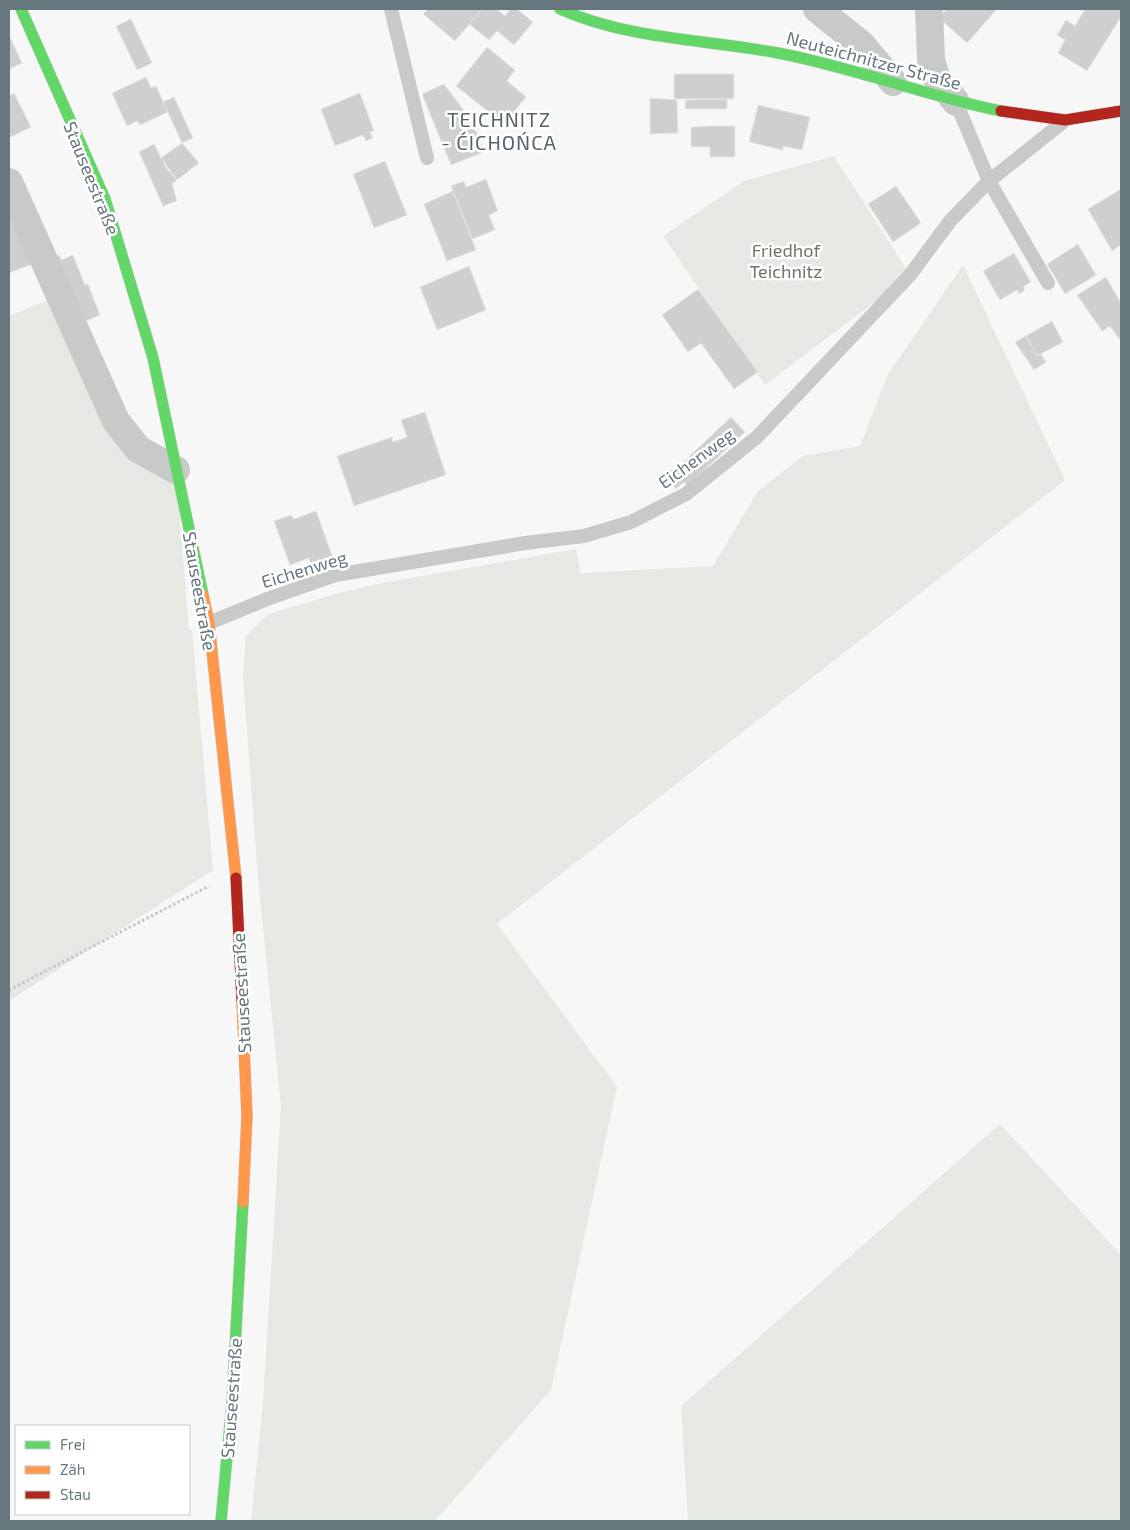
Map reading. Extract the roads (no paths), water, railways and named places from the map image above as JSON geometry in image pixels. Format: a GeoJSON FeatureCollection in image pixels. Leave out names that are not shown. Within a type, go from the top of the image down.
{"type":"FeatureCollection","features":[{"type":"Feature","properties":{"kind":"street","name":"Stauseestraße"},"geometry":{"type":"LineString","coordinates":[[21,9],[105,199],[153,358],[209,623],[236,872],[247,1116],[232,1403],[222,1521]]}},
{"type":"Feature","properties":{"kind":"street","name":"Neuteichnitzer Straße"},"geometry":{"type":"LineString","coordinates":[[560,9],[581,19],[650,35],[738,46],[827,63],[956,102],[1018,115],[1065,120],[1121,111]]}},
{"type":"Feature","properties":{"kind":"street"},"geometry":{"type":"LineString","coordinates":[[817,9],[862,44],[893,82]]}},
{"type":"Feature","properties":{"kind":"street"},"geometry":{"type":"LineString","coordinates":[[928,9],[936,77],[956,102]]}},
{"type":"Feature","properties":{"kind":"street"},"geometry":{"type":"LineString","coordinates":[[9,182],[116,421],[138,449],[176,470]]}},
{"type":"Feature","properties":{"kind":"lane"},"geometry":{"type":"LineString","coordinates":[[392,9],[427,158]]}},
{"type":"Feature","properties":{"kind":"lane"},"geometry":{"type":"LineString","coordinates":[[956,102],[988,182],[1048,283]]}},
{"type":"Feature","properties":{"kind":"lane","name":"Eichenweg"},"geometry":{"type":"LineString","coordinates":[[209,623],[267,598],[336,575],[526,543],[584,536],[630,522],[686,494],[757,437],[910,275],[950,221],[988,182],[1065,120]]}},
{"type":"Feature","properties":{"kind":"district","name":"TEICHNITZ - ĆICHOŃCA"},"geometry":{"type":"Point","coordinates":[499,130]}},
{"type":"Feature","properties":{"kind":"park label","name":"Friedhof Teichnitz"},"geometry":{"type":"Point","coordinates":[786,260]}}]}
